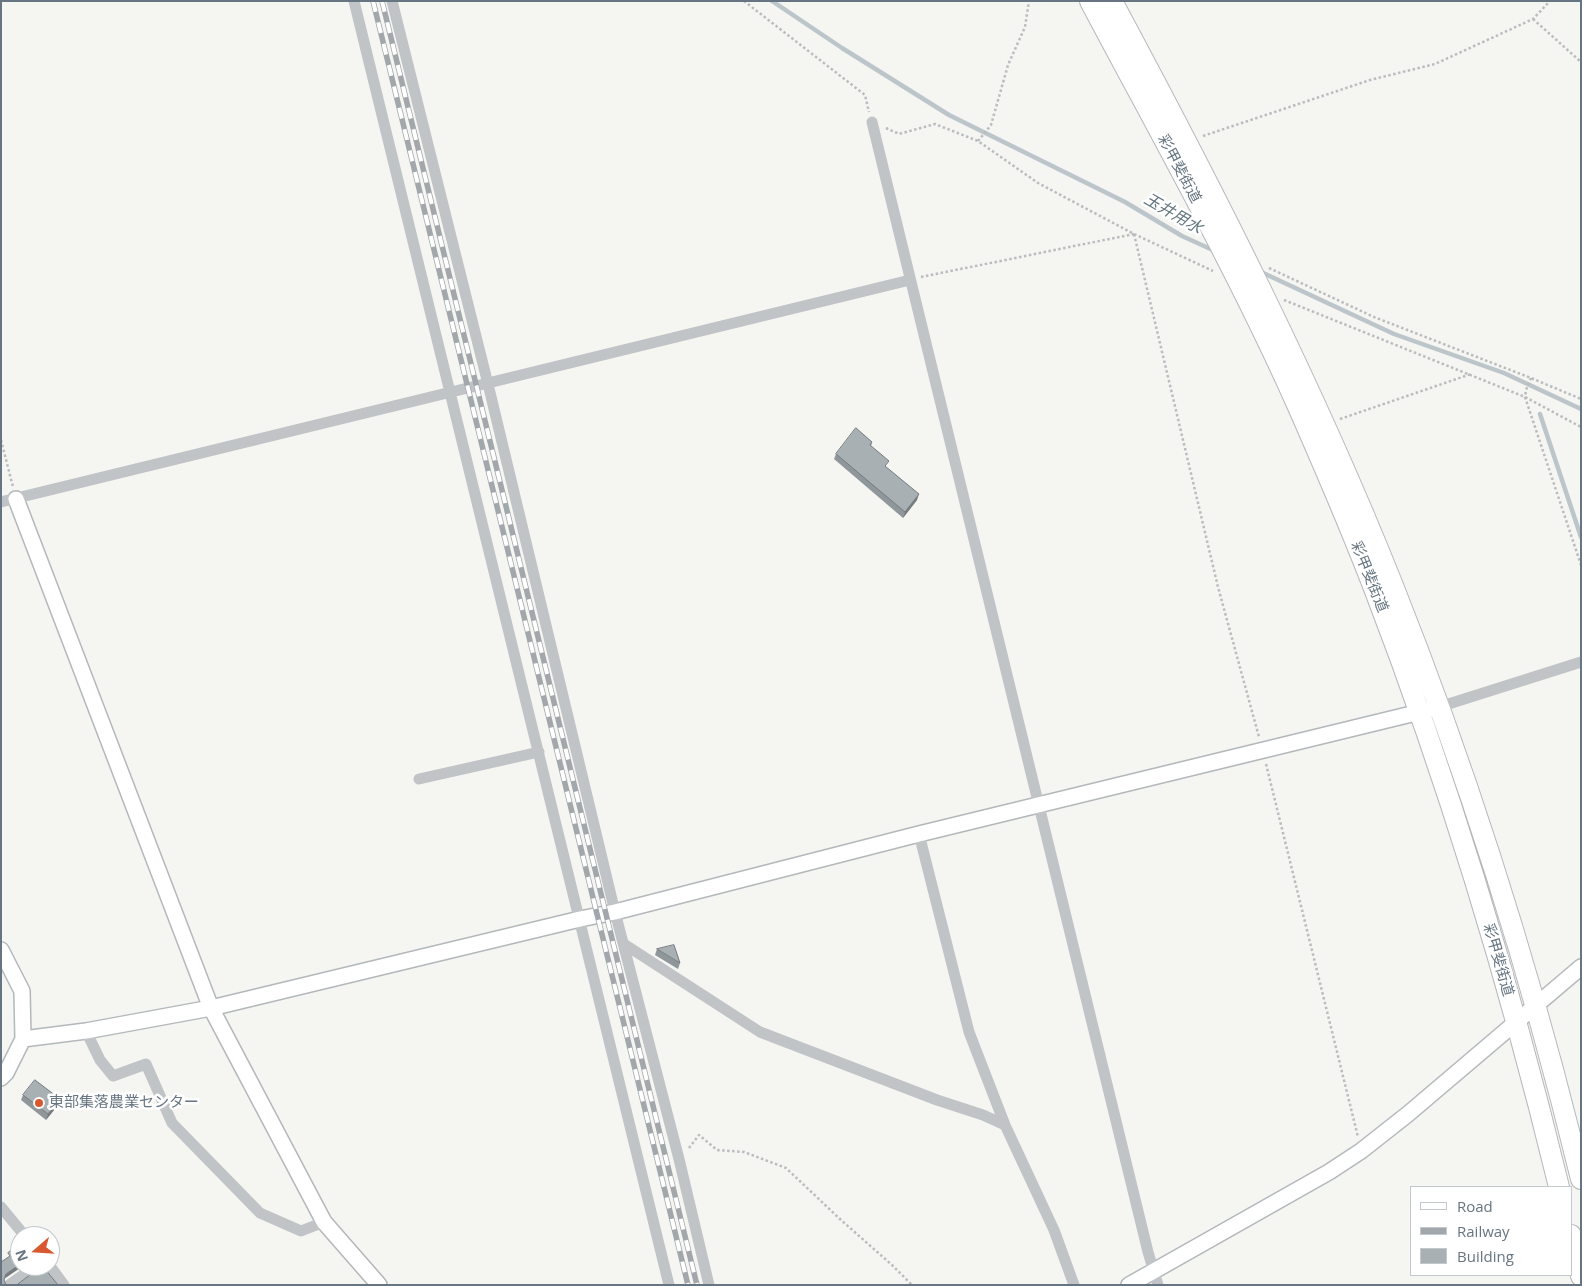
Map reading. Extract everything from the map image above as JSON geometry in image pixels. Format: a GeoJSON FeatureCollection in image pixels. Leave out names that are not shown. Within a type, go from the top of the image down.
{"type":"FeatureCollection","features":[{"type":"Feature","properties":{"kind":"highway","name":"彩甲斐街道"},"geometry":{"type":"LineString","coordinates":[[1090,1],[1230,266],[1309,432],[1374,589],[1420,712],[1473,874],[1517,1023],[1559,1186]]}},
{"type":"Feature","properties":{"kind":"highway","name":"彩甲斐街道"},"geometry":{"type":"LineString","coordinates":[[1112,1],[1187,141],[1230,266],[1260,287],[1324,424],[1391,581],[1440,707],[1493,867],[1535,1007],[1581,1179]]}},
{"type":"Feature","properties":{"kind":"highway"},"geometry":{"type":"LineString","coordinates":[[1572,1239],[1581,1276]]}},
{"type":"Feature","properties":{"kind":"street"},"geometry":{"type":"LineString","coordinates":[[354,1],[669,1285]]}},
{"type":"Feature","properties":{"kind":"street"},"geometry":{"type":"LineString","coordinates":[[392,1],[488,384],[615,912],[679,1159],[709,1285]]}},
{"type":"Feature","properties":{"kind":"street"},"geometry":{"type":"LineString","coordinates":[[872,122],[1148,1252],[1156,1278]]}},
{"type":"Feature","properties":{"kind":"street"},"geometry":{"type":"LineString","coordinates":[[379,1285],[324,1222],[210,1008],[9,501],[910,280]]}},
{"type":"Feature","properties":{"kind":"street"},"geometry":{"type":"LineString","coordinates":[[23,1039],[86,1031],[210,1008],[615,912],[920,834],[1440,707],[1581,662]]}},
{"type":"Feature","properties":{"kind":"street"},"geometry":{"type":"LineString","coordinates":[[419,778],[539,752]]}},
{"type":"Feature","properties":{"kind":"street"},"geometry":{"type":"LineString","coordinates":[[920,834],[968,1032],[1004,1125],[1054,1230],[1074,1285]]}},
{"type":"Feature","properties":{"kind":"street"},"geometry":{"type":"LineString","coordinates":[[624,944],[760,1032],[937,1100],[983,1115],[1004,1125]]}},
{"type":"Feature","properties":{"kind":"street"},"geometry":{"type":"LineString","coordinates":[[1,950],[22,991],[23,1039],[3,1074]]}},
{"type":"Feature","properties":{"kind":"street"},"geometry":{"type":"LineString","coordinates":[[1129,1285],[1156,1278],[1361,1151],[1517,1023],[1581,967]]}},
{"type":"Feature","properties":{"kind":"street"},"geometry":{"type":"LineString","coordinates":[[86,1031],[100,1060],[113,1076],[146,1064],[172,1123],[260,1213],[301,1230],[324,1222]]}},
{"type":"Feature","properties":{"kind":"street"},"geometry":{"type":"LineString","coordinates":[[1,1207],[17,1226]]}},
{"type":"Feature","properties":{"kind":"street"},"geometry":{"type":"LineString","coordinates":[[9,1285],[22,1276]]}},
{"type":"Feature","properties":{"kind":"path"},"geometry":{"type":"LineString","coordinates":[[744,1],[865,95],[872,122],[899,134],[935,124],[978,141],[1038,183],[1134,234],[1374,317],[1581,399]]}},
{"type":"Feature","properties":{"kind":"path"},"geometry":{"type":"LineString","coordinates":[[978,141],[991,125],[1008,65],[1025,27],[1029,1]]}},
{"type":"Feature","properties":{"kind":"path"},"geometry":{"type":"LineString","coordinates":[[1187,141],[1370,80],[1435,64],[1533,19],[1550,1]]}},
{"type":"Feature","properties":{"kind":"path"},"geometry":{"type":"LineString","coordinates":[[1533,19],[1581,62]]}},
{"type":"Feature","properties":{"kind":"path"},"geometry":{"type":"LineString","coordinates":[[910,280],[1134,234]]}},
{"type":"Feature","properties":{"kind":"path"},"geometry":{"type":"LineString","coordinates":[[1134,234],[1218,587],[1262,750],[1361,1151]]}},
{"type":"Feature","properties":{"kind":"path"},"geometry":{"type":"LineString","coordinates":[[1260,287],[1525,397],[1581,427]]}},
{"type":"Feature","properties":{"kind":"path"},"geometry":{"type":"LineString","coordinates":[[1324,424],[1471,374]]}},
{"type":"Feature","properties":{"kind":"path"},"geometry":{"type":"LineString","coordinates":[[1530,379],[1525,397],[1581,565]]}},
{"type":"Feature","properties":{"kind":"path"},"geometry":{"type":"LineString","coordinates":[[1,440],[9,501]]}},
{"type":"Feature","properties":{"kind":"path"},"geometry":{"type":"LineString","coordinates":[[679,1159],[699,1135],[717,1150],[744,1152],[786,1168],[841,1220],[892,1264],[912,1285]]}},
{"type":"Feature","properties":{"kind":"building"},"geometry":{"type":"Polygon","coordinates":[[[856,428],[872,442],[870,445],[889,461],[885,466],[919,494],[905,512],[836,454],[856,428]]]}},
{"type":"Feature","properties":{"kind":"building"},"geometry":{"type":"Polygon","coordinates":[[[674,945],[680,963],[657,949],[674,945]]]}},
{"type":"Feature","properties":{"kind":"building","name":"東部集落農業センター"},"geometry":{"type":"Polygon","coordinates":[[[35,1080],[60,1099],[48,1114],[23,1095],[35,1080]]]}},
{"type":"Feature","properties":{"kind":"building"},"geometry":{"type":"Polygon","coordinates":[[[10,1256],[10,1271],[6,1274],[4,1280],[6,1285],[1,1285],[1,1262],[10,1256]]]}},
{"type":"Feature","properties":{"kind":"building"},"geometry":{"type":"Polygon","coordinates":[[[29,1276],[51,1276],[58,1285],[17,1285],[29,1276]]]}},
{"type":"Feature","properties":{"kind":"waterway","name":"玉井用水"},"geometry":{"type":"LineString","coordinates":[[772,1],[842,48],[949,115],[1125,202],[1182,236],[1215,251]]}},
{"type":"Feature","properties":{"kind":"waterway","name":"玉井用水"},"geometry":{"type":"LineString","coordinates":[[1261,272],[1394,334],[1504,373],[1581,409]]}},
{"type":"Feature","properties":{"kind":"waterway"},"geometry":{"type":"LineString","coordinates":[[1540,414],[1581,537]]}},
{"type":"Feature","properties":{"kind":"railway"},"geometry":{"type":"LineString","coordinates":[[373,1],[688,1285]]}},
{"type":"Feature","properties":{"kind":"railway"},"geometry":{"type":"LineString","coordinates":[[382,1],[697,1285]]}},
{"type":"Feature","properties":{"kind":"place","name":"東部集落農業センター"},"geometry":{"type":"Point","coordinates":[39,1103]}}]}
